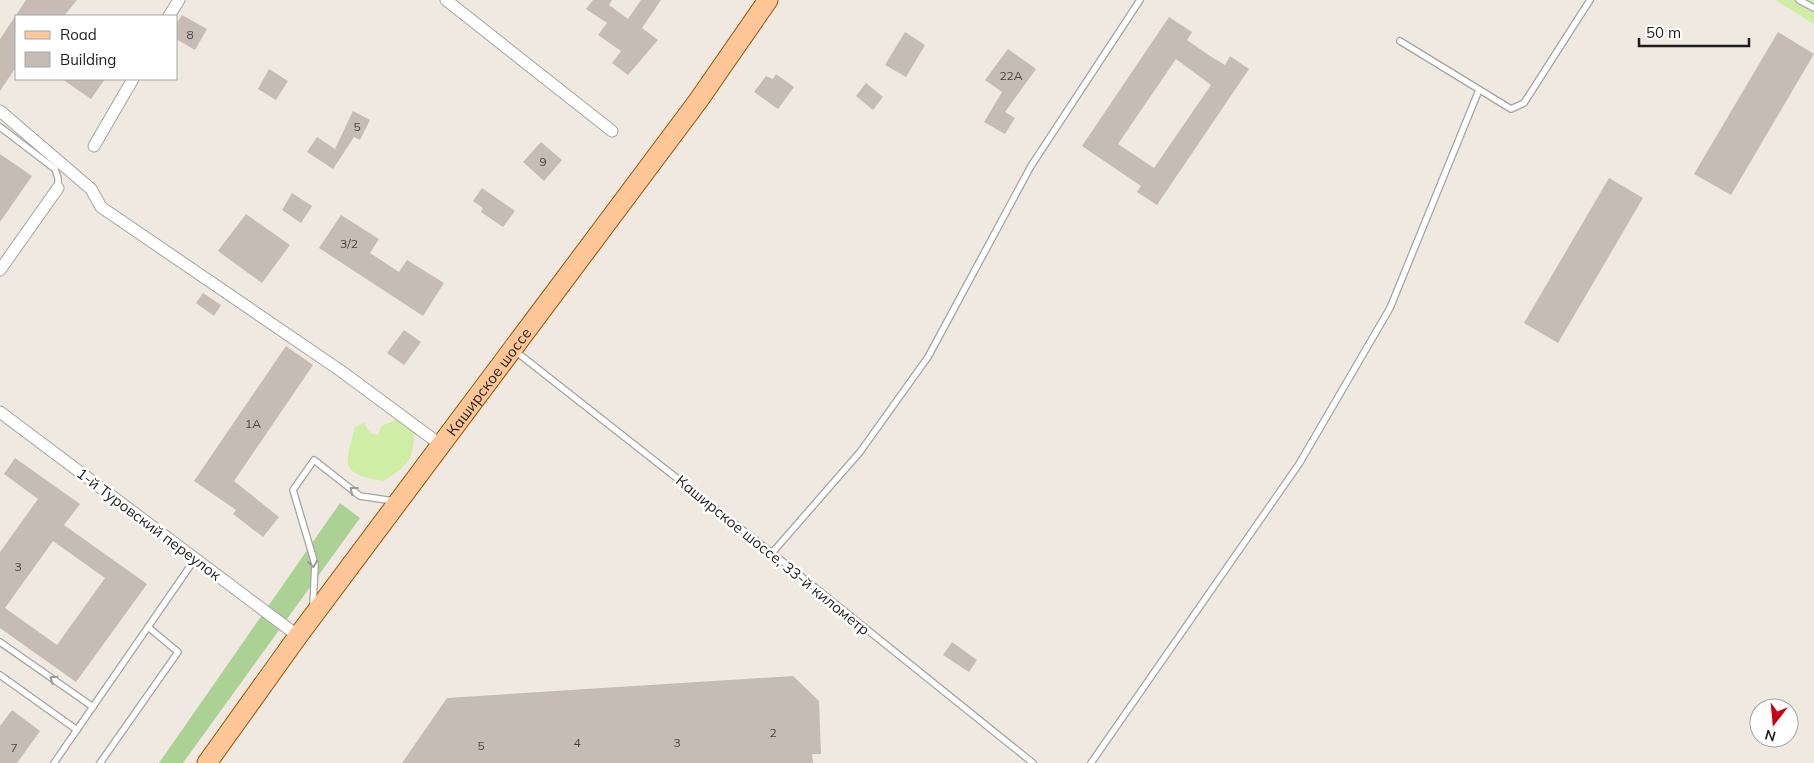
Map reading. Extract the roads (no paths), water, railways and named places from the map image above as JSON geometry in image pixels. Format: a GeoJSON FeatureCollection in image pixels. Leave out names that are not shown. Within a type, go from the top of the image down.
{"type":"FeatureCollection","features":[{"type":"Feature","properties":{"kind":"main road","name":"Каширское шоссе"},"geometry":{"type":"LineString","coordinates":[[207,763],[298,636],[313,619],[698,101],[768,0]]}},
{"type":"Feature","properties":{"kind":"street"},"geometry":{"type":"LineString","coordinates":[[170,15],[179,0]]}},
{"type":"Feature","properties":{"kind":"street"},"geometry":{"type":"LineString","coordinates":[[446,0],[612,131]]}},
{"type":"Feature","properties":{"kind":"street"},"geometry":{"type":"LineString","coordinates":[[94,146],[132,80]]}},
{"type":"Feature","properties":{"kind":"street"},"geometry":{"type":"LineString","coordinates":[[0,111],[91,188],[101,207],[341,371],[441,445]]}},
{"type":"Feature","properties":{"kind":"street"},"geometry":{"type":"LineString","coordinates":[[0,270],[58,188]]}},
{"type":"Feature","properties":{"kind":"street","name":"1-й Туровский переулок"},"geometry":{"type":"LineString","coordinates":[[0,412],[298,636]]}},
{"type":"Feature","properties":{"kind":"lane"},"geometry":{"type":"LineString","coordinates":[[772,553],[860,452],[928,357],[1031,166],[1140,0]]}},
{"type":"Feature","properties":{"kind":"lane"},"geometry":{"type":"LineString","coordinates":[[1400,41],[1511,110],[1524,103],[1590,0]]}},
{"type":"Feature","properties":{"kind":"lane"},"geometry":{"type":"LineString","coordinates":[[1799,0],[1814,8]]}},
{"type":"Feature","properties":{"kind":"lane"},"geometry":{"type":"LineString","coordinates":[[1091,763],[1299,464],[1390,308],[1479,90]]}},
{"type":"Feature","properties":{"kind":"lane"},"geometry":{"type":"LineString","coordinates":[[0,127],[55,170],[58,178],[58,188]]}},
{"type":"Feature","properties":{"kind":"lane","name":"Каширское шоссе, 33-й километр"},"geometry":{"type":"LineString","coordinates":[[512,349],[772,553],[1033,763]]}},
{"type":"Feature","properties":{"kind":"lane"},"geometry":{"type":"LineString","coordinates":[[313,619],[315,564],[293,490],[314,460],[360,496],[399,502]]}},
{"type":"Feature","properties":{"kind":"lane"},"geometry":{"type":"LineString","coordinates":[[54,763],[195,559]]}},
{"type":"Feature","properties":{"kind":"lane"},"geometry":{"type":"LineString","coordinates":[[100,763],[178,652],[148,627]]}},
{"type":"Feature","properties":{"kind":"lane"},"geometry":{"type":"LineString","coordinates":[[0,642],[93,707]]}},
{"type":"Feature","properties":{"kind":"lane"},"geometry":{"type":"LineString","coordinates":[[0,675],[77,730]]}}]}
